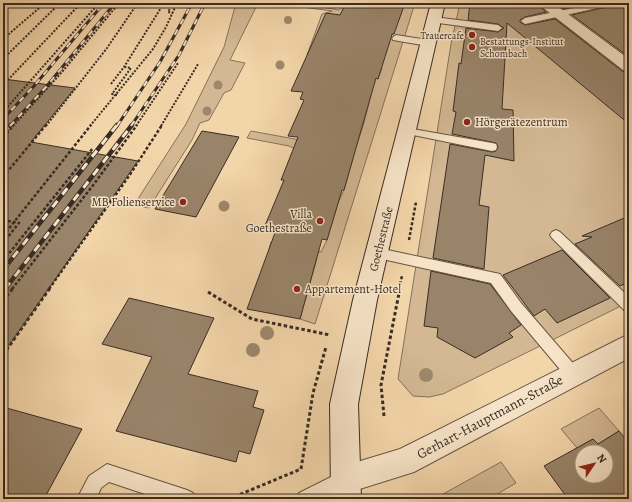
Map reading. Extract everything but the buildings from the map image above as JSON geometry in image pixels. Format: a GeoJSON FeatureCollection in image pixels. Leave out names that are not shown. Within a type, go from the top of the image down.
{"type":"FeatureCollection","features":[{"type":"Feature","properties":{"kind":"street"},"geometry":{"type":"LineString","coordinates":[[544,3],[629,67]]}},
{"type":"Feature","properties":{"kind":"street","name":"Goethestraße"},"geometry":{"type":"LineString","coordinates":[[350,492],[344,446],[344,404],[365,300],[378,253],[436,13]]}},
{"type":"Feature","properties":{"kind":"street","name":"Gerhart-Hauptmann-Straße"},"geometry":{"type":"LineString","coordinates":[[350,492],[404,462],[629,345]]}},
{"type":"Feature","properties":{"kind":"lane"},"geometry":{"type":"LineString","coordinates":[[526,21],[611,3]]}},
{"type":"Feature","properties":{"kind":"lane"},"geometry":{"type":"LineString","coordinates":[[436,13],[485,22]]}},
{"type":"Feature","properties":{"kind":"lane"},"geometry":{"type":"LineString","coordinates":[[436,13],[498,28]]}},
{"type":"Feature","properties":{"kind":"lane"},"geometry":{"type":"LineString","coordinates":[[396,38],[428,43]]}},
{"type":"Feature","properties":{"kind":"lane"},"geometry":{"type":"LineString","coordinates":[[407,132],[492,147]]}},
{"type":"Feature","properties":{"kind":"lane"},"geometry":{"type":"LineString","coordinates":[[556,234],[629,306]]}},
{"type":"Feature","properties":{"kind":"lane"},"geometry":{"type":"LineString","coordinates":[[378,253],[405,260],[495,278],[516,307],[573,374]]}},
{"type":"Feature","properties":{"kind":"lane"},"geometry":{"type":"LineString","coordinates":[[86,499],[95,482],[107,473],[187,499]]}},
{"type":"Feature","properties":{"kind":"lane"},"geometry":{"type":"LineString","coordinates":[[305,499],[350,492]]}},
{"type":"Feature","properties":{"kind":"path"},"geometry":{"type":"LineString","coordinates":[[3,39],[45,3]]}},
{"type":"Feature","properties":{"kind":"path"},"geometry":{"type":"LineString","coordinates":[[3,59],[60,3]]}},
{"type":"Feature","properties":{"kind":"path"},"geometry":{"type":"LineString","coordinates":[[3,85],[81,3]]}},
{"type":"Feature","properties":{"kind":"path"},"geometry":{"type":"LineString","coordinates":[[3,112],[99,3]]}},
{"type":"Feature","properties":{"kind":"path"},"geometry":{"type":"LineString","coordinates":[[3,137],[62,72],[119,3]]}},
{"type":"Feature","properties":{"kind":"path"},"geometry":{"type":"LineString","coordinates":[[111,84],[124,67],[164,3]]}},
{"type":"Feature","properties":{"kind":"path"},"geometry":{"type":"LineString","coordinates":[[173,3],[168,12],[173,13]]}},
{"type":"Feature","properties":{"kind":"path"},"geometry":{"type":"LineString","coordinates":[[3,236],[74,145],[117,95],[153,49],[178,3]]}},
{"type":"Feature","properties":{"kind":"path"},"geometry":{"type":"LineString","coordinates":[[3,177],[28,148],[107,48],[137,4]]}},
{"type":"Feature","properties":{"kind":"path"},"geometry":{"type":"LineString","coordinates":[[3,301],[114,156],[164,86],[178,63]]}},
{"type":"Feature","properties":{"kind":"path"},"geometry":{"type":"LineString","coordinates":[[3,355],[147,148],[172,110],[198,64]]}},
{"type":"Feature","properties":{"kind":"path"},"geometry":{"type":"LineString","coordinates":[[117,95],[112,94],[131,68],[124,67]]}},
{"type":"Feature","properties":{"kind":"path"},"geometry":{"type":"LineString","coordinates":[[3,261],[93,148]]}},
{"type":"Feature","properties":{"kind":"path"},"geometry":{"type":"LineString","coordinates":[[384,416],[381,385],[417,198]]}},
{"type":"Feature","properties":{"kind":"path"},"geometry":{"type":"LineString","coordinates":[[3,220],[19,223],[3,243]]}},
{"type":"Feature","properties":{"kind":"path"},"geometry":{"type":"LineString","coordinates":[[208,292],[252,319],[330,335]]}},
{"type":"Feature","properties":{"kind":"path"},"geometry":{"type":"LineString","coordinates":[[229,499],[302,469]]}},
{"type":"Feature","properties":{"kind":"shaded area"},"geometry":{"type":"Polygon","coordinates":[[[236,3],[258,3],[230,60],[245,63],[231,90],[224,93],[209,120],[200,123],[192,140],[149,208],[134,205],[186,124],[224,47],[236,3]]]}},
{"type":"Feature","properties":{"kind":"shaded area"},"geometry":{"type":"Polygon","coordinates":[[[272,3],[299,3],[339,10],[345,4],[339,3],[415,3],[315,324],[300,319],[317,258],[269,249],[271,242],[321,252],[327,240],[353,158],[293,148],[247,138],[251,131],[355,150],[364,123],[375,78],[378,79],[382,68],[307,55],[322,14],[332,11],[272,3]]]}},
{"type":"Feature","properties":{"kind":"shaded area"},"geometry":{"type":"Polygon","coordinates":[[[460,3],[534,3],[629,74],[629,302],[443,394],[429,397],[413,396],[398,379],[451,44],[460,3]]]}},
{"type":"Feature","properties":{"kind":"shaded area"},"geometry":{"type":"Polygon","coordinates":[[[599,408],[619,431],[598,444],[593,439],[584,444],[574,444],[561,429],[599,408]]]}},
{"type":"Feature","properties":{"kind":"shaded area"},"geometry":{"type":"Polygon","coordinates":[[[501,462],[516,483],[489,499],[434,499],[501,462]]]}},
{"type":"Feature","properties":{"kind":"railway"},"geometry":{"type":"LineString","coordinates":[[3,119],[34,86],[104,3]]}},
{"type":"Feature","properties":{"kind":"railway"},"geometry":{"type":"LineString","coordinates":[[10,126],[46,87],[115,3]]}},
{"type":"Feature","properties":{"kind":"railway"},"geometry":{"type":"LineString","coordinates":[[117,126],[160,62],[192,3]]}},
{"type":"Feature","properties":{"kind":"railway"},"geometry":{"type":"LineString","coordinates":[[131,126],[179,55],[205,3]]}},
{"type":"Feature","properties":{"kind":"railway"},"geometry":{"type":"LineString","coordinates":[[3,270],[117,125]]}},
{"type":"Feature","properties":{"kind":"railway"},"geometry":{"type":"LineString","coordinates":[[5,289],[132,125]]}},
{"type":"Feature","properties":{"kind":"railway"},"geometry":{"type":"LineString","coordinates":[[3,133],[10,126]]}},
{"type":"Feature","properties":{"kind":"railway"},"geometry":{"type":"LineString","coordinates":[[3,292],[6,288]]}},
{"type":"Feature","properties":{"kind":"place","name":"Trauercafe"},"geometry":{"type":"Point","coordinates":[472,35]}},
{"type":"Feature","properties":{"kind":"place","name":"Bestattungs-Institut Schombach"},"geometry":{"type":"Point","coordinates":[472,47]}},
{"type":"Feature","properties":{"kind":"place","name":"Hörgerätezentrum"},"geometry":{"type":"Point","coordinates":[467,122]}},
{"type":"Feature","properties":{"kind":"place","name":"MB Folienservice"},"geometry":{"type":"Point","coordinates":[183,202]}},
{"type":"Feature","properties":{"kind":"place","name":"Villa Goethestraße"},"geometry":{"type":"Point","coordinates":[320,221]}},
{"type":"Feature","properties":{"kind":"place","name":"Appartement-Hotel"},"geometry":{"type":"Point","coordinates":[297,289]}}]}
